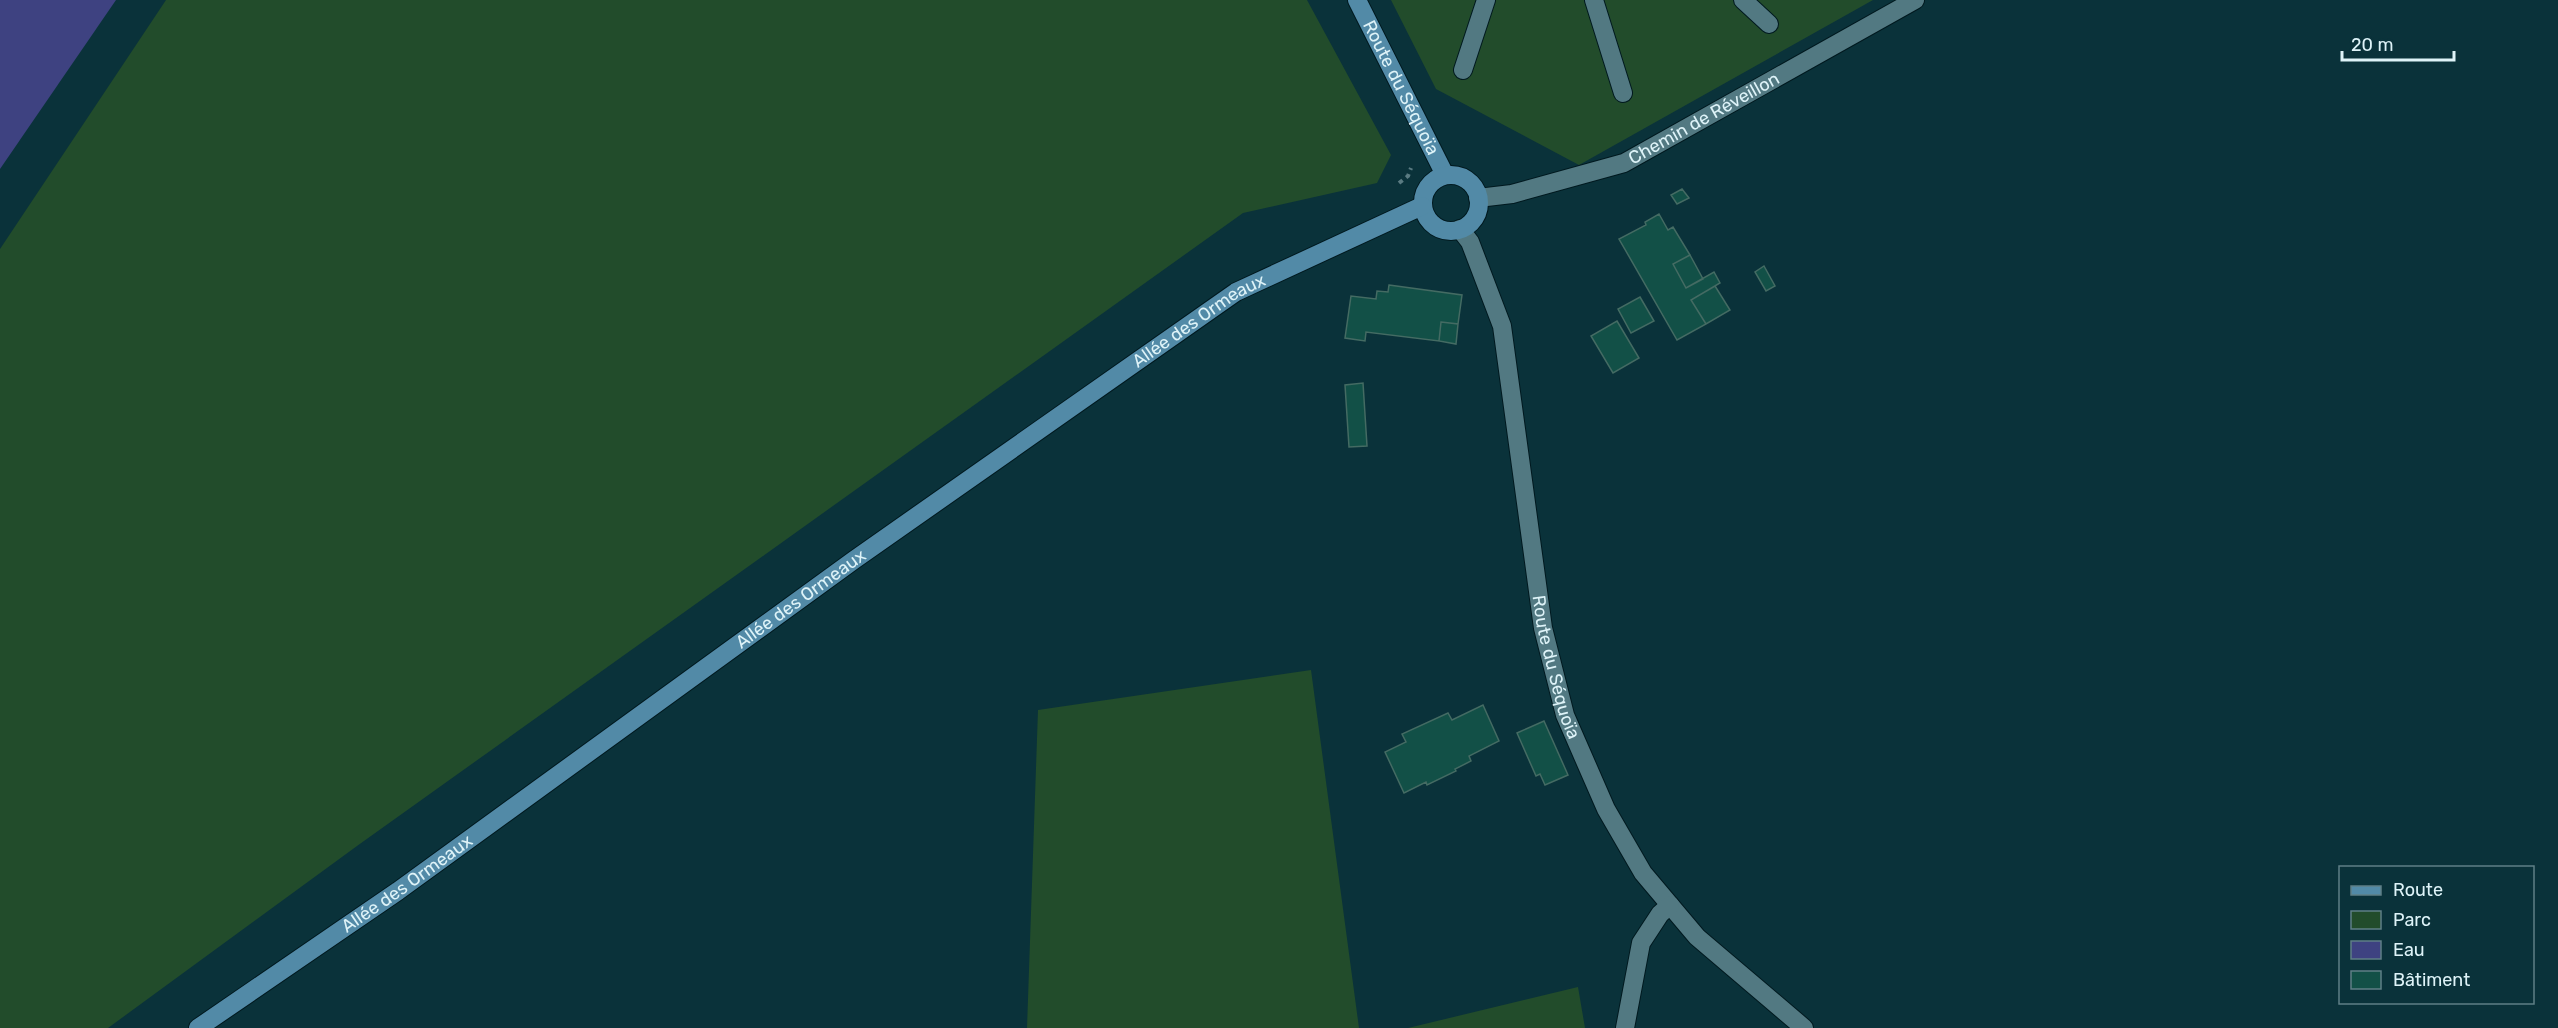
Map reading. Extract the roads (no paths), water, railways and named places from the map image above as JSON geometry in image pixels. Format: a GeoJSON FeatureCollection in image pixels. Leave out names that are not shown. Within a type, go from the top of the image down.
{"type":"FeatureCollection","features":[{"type":"Feature","properties":{"kind":"street","name":"Route du Séquoïa"},"geometry":{"type":"LineString","coordinates":[[1357,0],[1445,175]]}},
{"type":"Feature","properties":{"kind":"street"},"geometry":{"type":"LineString","coordinates":[[1464,70],[1486,0]]}},
{"type":"Feature","properties":{"kind":"street"},"geometry":{"type":"LineString","coordinates":[[1594,0],[1623,93]]}},
{"type":"Feature","properties":{"kind":"street"},"geometry":{"type":"LineString","coordinates":[[1743,0],[1769,24]]}},
{"type":"Feature","properties":{"kind":"street","name":"Chemin de Réveillon"},"geometry":{"type":"LineString","coordinates":[[1478,198],[1512,195],[1624,163],[1915,0]]}},
{"type":"Feature","properties":{"kind":"street"},"geometry":{"type":"LineString","coordinates":[[1445,175],[1463,178],[1476,190],[1478,198],[1479,206],[1473,220],[1460,229],[1440,229],[1432,224],[1422,206],[1428,186],[1435,179],[1445,175]]}},
{"type":"Feature","properties":{"kind":"street","name":"Allée des Ormeaux"},"geometry":{"type":"LineString","coordinates":[[198,1028],[408,884],[854,560],[1236,292],[1422,206]]}},
{"type":"Feature","properties":{"kind":"street","name":"Route du Séquoïa"},"geometry":{"type":"LineString","coordinates":[[1460,229],[1470,242],[1502,326],[1543,628],[1565,715],[1606,809],[1643,873],[1697,938],[1804,1028]]}},
{"type":"Feature","properties":{"kind":"street"},"geometry":{"type":"LineString","coordinates":[[1625,1028],[1641,943],[1660,914],[1670,905]]}},
{"type":"Feature","properties":{"kind":"water"},"geometry":{"type":"Polygon","coordinates":[[[0,0],[116,0],[0,169],[0,0]]]}}]}
